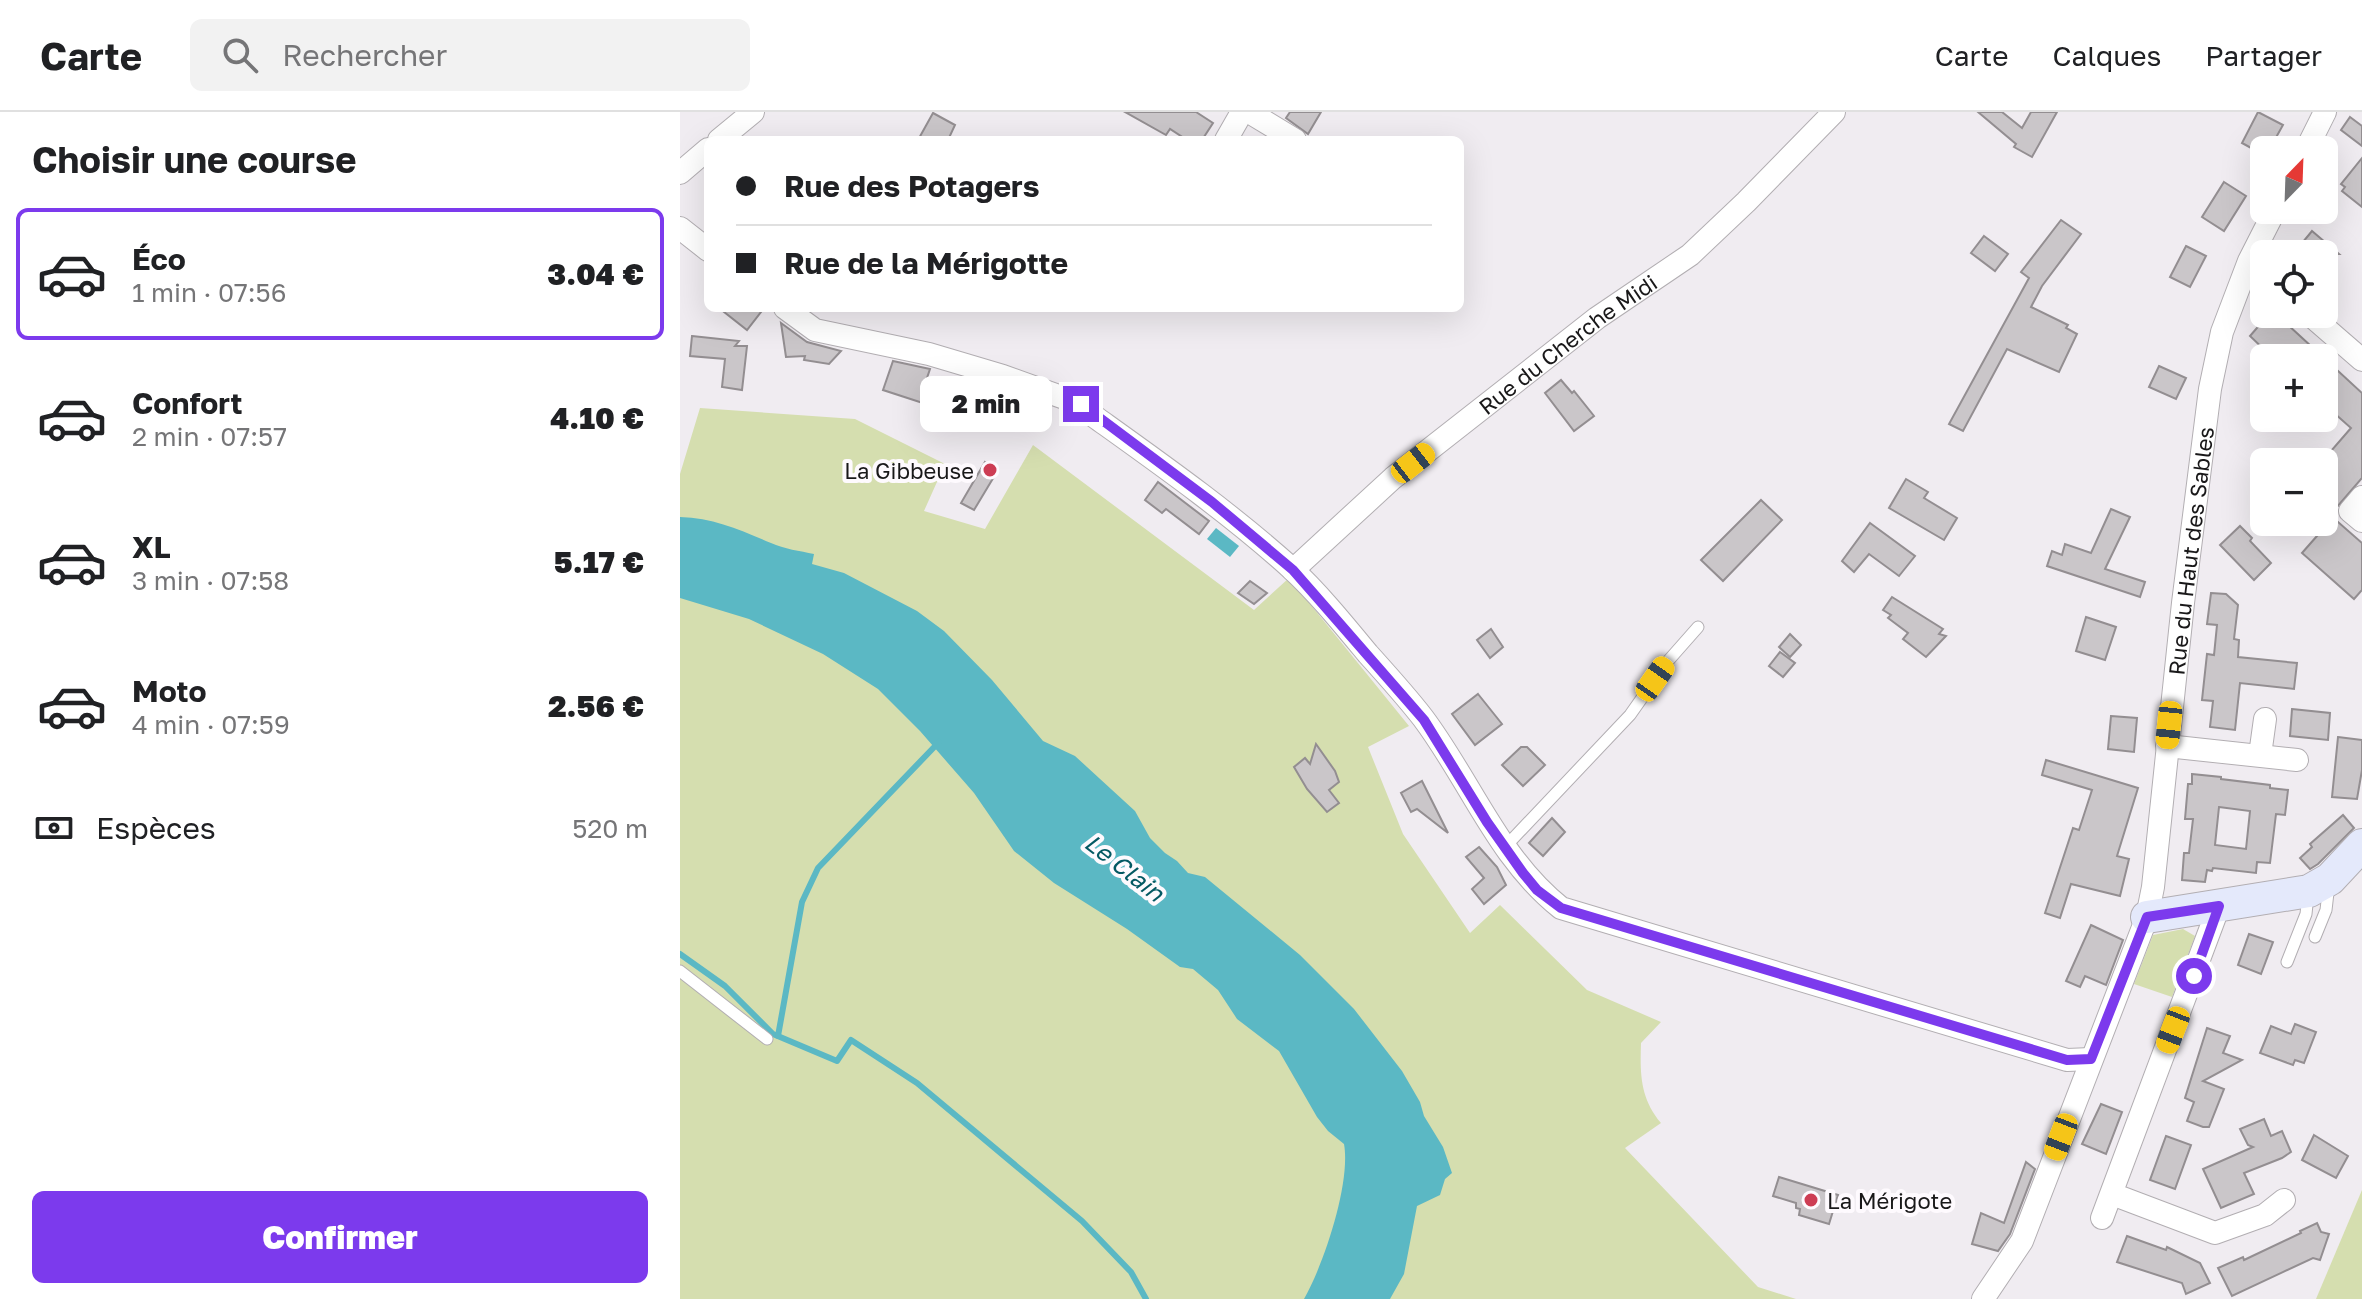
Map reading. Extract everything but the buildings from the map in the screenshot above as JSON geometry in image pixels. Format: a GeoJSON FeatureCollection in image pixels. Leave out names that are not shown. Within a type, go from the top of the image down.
{"type":"FeatureCollection","features":[{"type":"Feature","properties":{"kind":"street"},"geometry":{"type":"LineString","coordinates":[[724,136],[753,112]]}},
{"type":"Feature","properties":{"kind":"street","name":"Rue du Cherche Midi"},"geometry":{"type":"LineString","coordinates":[[1293,570],[1393,478],[1597,318],[1690,255],[1834,112]]}},
{"type":"Feature","properties":{"kind":"street"},"geometry":{"type":"LineString","coordinates":[[2313,136],[2325,112]]}},
{"type":"Feature","properties":{"kind":"street"},"geometry":{"type":"LineString","coordinates":[[1230,136],[1250,113],[1288,136]]}},
{"type":"Feature","properties":{"kind":"street"},"geometry":{"type":"LineString","coordinates":[[680,173],[704,152]]}},
{"type":"Feature","properties":{"kind":"street"},"geometry":{"type":"LineString","coordinates":[[680,228],[704,247]]}},
{"type":"Feature","properties":{"kind":"street","name":"Rue du Haut des Sables"},"geometry":{"type":"LineString","coordinates":[[1983,1299],[2022,1241],[2147,917],[2153,887],[2210,389],[2222,332],[2250,279]]}},
{"type":"Feature","properties":{"kind":"street"},"geometry":{"type":"LineString","coordinates":[[790,312],[815,330],[929,354],[1081,404],[1212,502],[1293,570],[1424,720],[1505,847],[1537,890],[1561,908],[2067,1060],[2091,1059]]}},
{"type":"Feature","properties":{"kind":"street"},"geometry":{"type":"LineString","coordinates":[[2325,328],[2362,360]]}},
{"type":"Feature","properties":{"kind":"street"},"geometry":{"type":"LineString","coordinates":[[2362,497],[2350,511],[2362,521]]}},
{"type":"Feature","properties":{"kind":"street"},"geometry":{"type":"LineString","coordinates":[[2260,755],[2265,719]]}},
{"type":"Feature","properties":{"kind":"street"},"geometry":{"type":"LineString","coordinates":[[2167,746],[2297,760]]}},
{"type":"Feature","properties":{"kind":"street"},"geometry":{"type":"LineString","coordinates":[[2147,917],[2319,885],[2362,845]]}},
{"type":"Feature","properties":{"kind":"street"},"geometry":{"type":"LineString","coordinates":[[2102,1218],[2219,906]]}},
{"type":"Feature","properties":{"kind":"street"},"geometry":{"type":"LineString","coordinates":[[2112,1194],[2215,1233],[2265,1215],[2284,1200]]}},
{"type":"Feature","properties":{"kind":"lane"},"geometry":{"type":"LineString","coordinates":[[1505,847],[1630,715],[1668,661],[1698,627]]}},
{"type":"Feature","properties":{"kind":"lane"},"geometry":{"type":"LineString","coordinates":[[2315,937],[2326,910],[2319,885]]}},
{"type":"Feature","properties":{"kind":"lane"},"geometry":{"type":"LineString","coordinates":[[2287,962],[2319,885]]}},
{"type":"Feature","properties":{"kind":"lane"},"geometry":{"type":"LineString","coordinates":[[680,971],[767,1039]]}},
{"type":"Feature","properties":{"kind":"green space"},"geometry":{"type":"Polygon","coordinates":[[[700,408],[855,419],[945,464],[924,511],[985,529],[1033,445],[1254,610],[1289,578],[1409,726],[1368,747],[1403,834],[1470,933],[1500,905],[1587,990],[1661,1022],[1641,1043],[1641,1075],[1645,1095],[1661,1123],[1625,1148],[1758,1287],[1796,1299],[680,1299],[680,474],[700,408]]]}},
{"type":"Feature","properties":{"kind":"green space"},"geometry":{"type":"Polygon","coordinates":[[[2183,929],[2195,936],[2172,997],[2134,984],[2153,935],[2183,929]]]}},
{"type":"Feature","properties":{"kind":"green space"},"geometry":{"type":"Polygon","coordinates":[[[2362,1190],[2362,1299],[2316,1299],[2362,1190]]]}},
{"type":"Feature","properties":{"kind":"water","name":"Le Clain"},"geometry":{"type":"Polygon","coordinates":[[[680,517],[716,522],[781,547],[814,554],[812,564],[844,573],[917,611],[944,631],[992,680],[1043,741],[1075,756],[1135,811],[1150,838],[1165,853],[1188,873],[1205,877],[1300,955],[1354,1009],[1402,1071],[1443,1147],[1452,1173],[1445,1179],[1440,1195],[1417,1206],[1404,1274],[1390,1299],[1304,1299],[1320,1266],[1340,1201],[1344,1180],[1344,1144],[1317,1117],[1279,1051],[1237,1019],[1218,990],[1193,969],[1180,967],[1054,883],[1014,851],[974,793],[878,689],[823,654],[749,619],[680,598],[680,517]]]}},
{"type":"Feature","properties":{"kind":"water"},"geometry":{"type":"Polygon","coordinates":[[[1216,528],[1239,546],[1230,557],[1207,539],[1216,528]]]}},
{"type":"Feature","properties":{"kind":"waterway"},"geometry":{"type":"LineString","coordinates":[[778,1036],[802,902],[818,868],[939,742]]}},
{"type":"Feature","properties":{"kind":"waterway"},"geometry":{"type":"LineString","coordinates":[[680,954],[725,986],[773,1034],[837,1061],[851,1040],[917,1083],[1082,1221],[1131,1272],[1146,1299]]}},
{"type":"Feature","properties":{"kind":"place","name":"La Gibbeuse"},"geometry":{"type":"Point","coordinates":[990,470]}},
{"type":"Feature","properties":{"kind":"place","name":"La Mérigote"},"geometry":{"type":"Point","coordinates":[1811,1200]}},
{"type":"Feature","properties":{"kind":"route"},"geometry":{"type":"LineString","coordinates":[[1081,404],[1212,502],[1293,570],[1424,720],[1487,822],[1523,873],[1537,890],[1561,908],[2067,1060],[2091,1059],[2147,917],[2219,906],[2194,976]]}}]}
